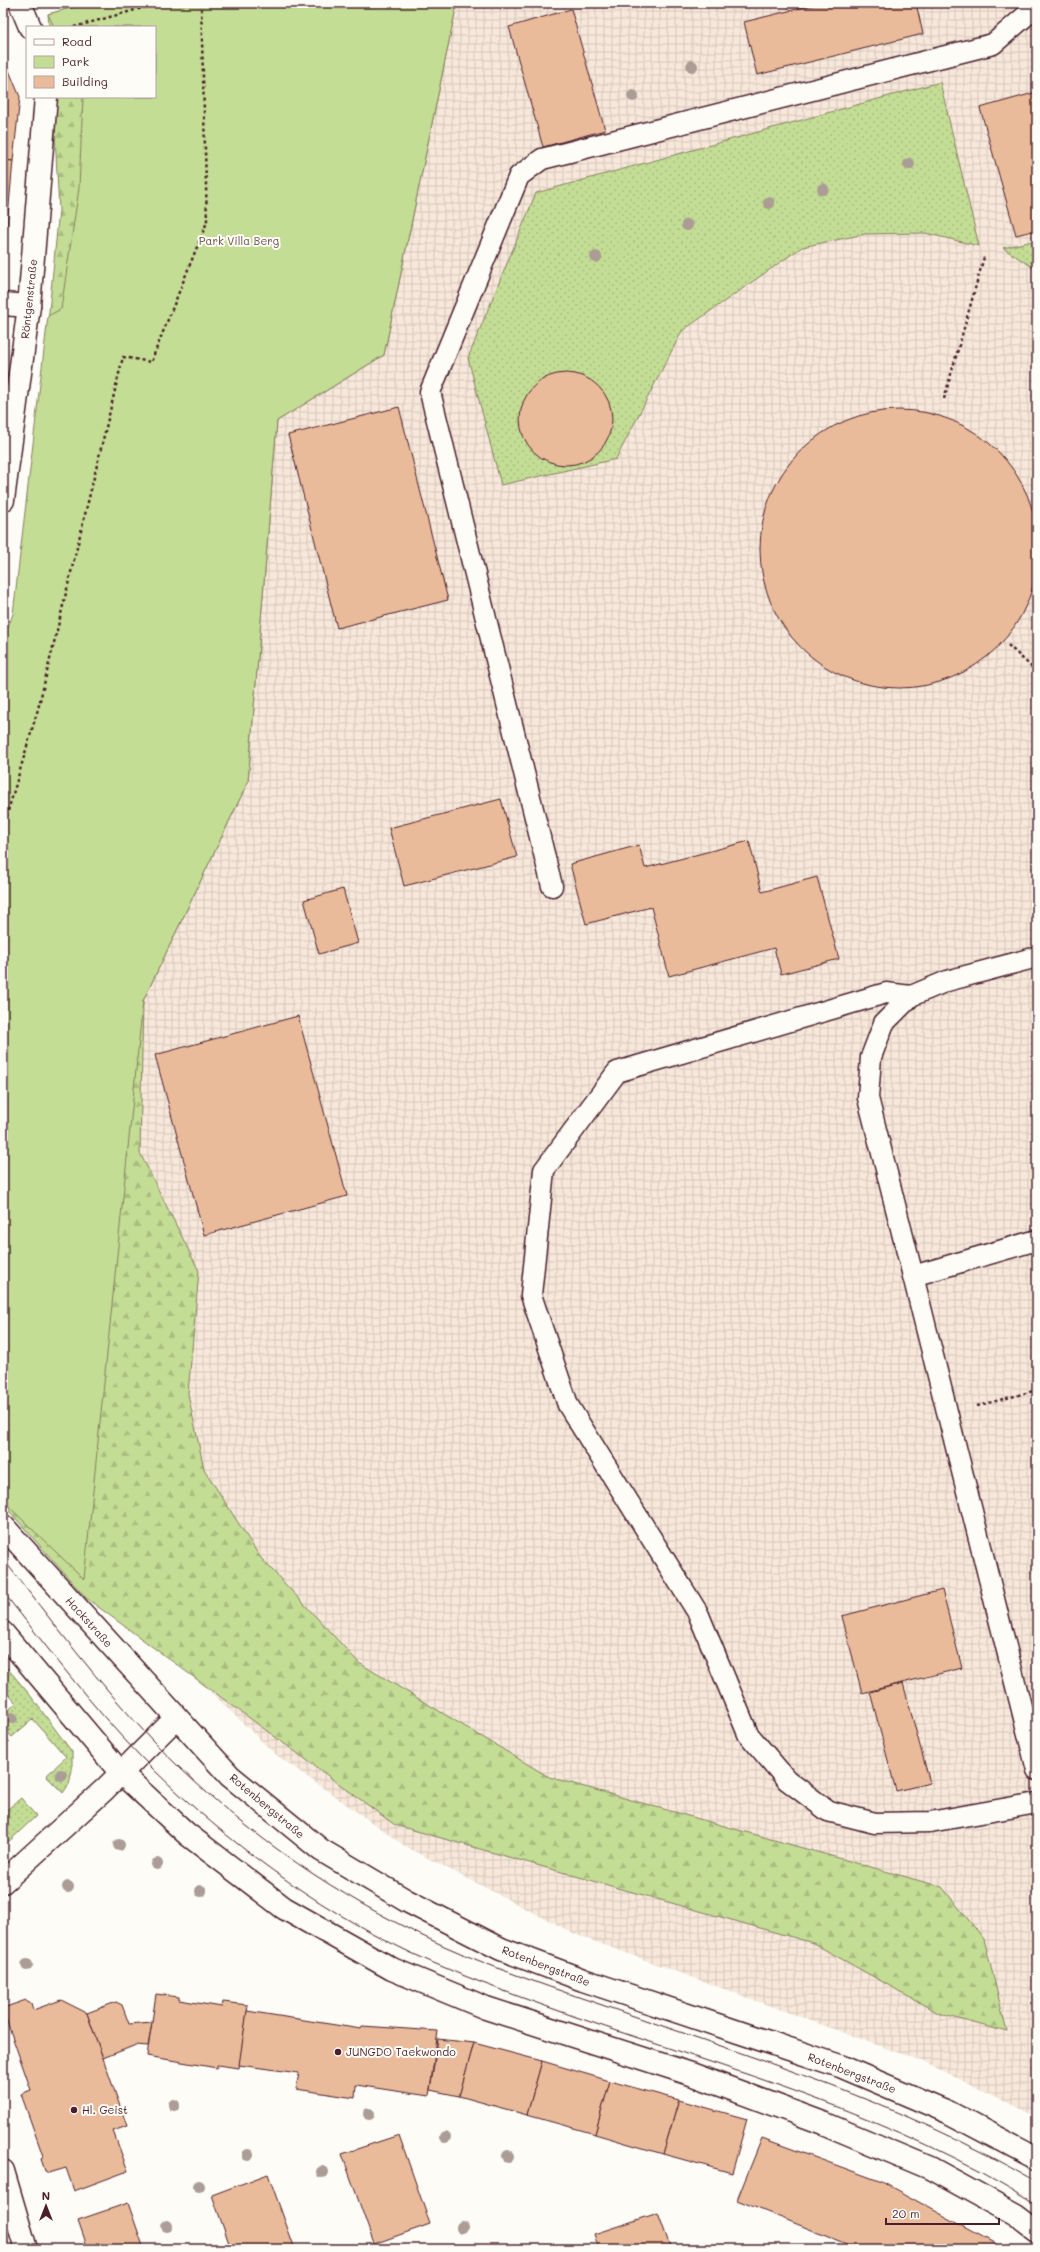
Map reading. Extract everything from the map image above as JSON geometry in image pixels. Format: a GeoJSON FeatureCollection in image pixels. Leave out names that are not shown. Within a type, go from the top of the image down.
{"type":"FeatureCollection","features":[{"type":"Feature","properties":{"kind":"main road"},"geometry":{"type":"LineString","coordinates":[[20,3],[30,26]]}},
{"type":"Feature","properties":{"kind":"main road","name":"Röntgenstraße"},"geometry":{"type":"LineString","coordinates":[[3,500],[29,306],[46,98]]}},
{"type":"Feature","properties":{"kind":"main road"},"geometry":{"type":"LineString","coordinates":[[3,304],[29,306]]}},
{"type":"Feature","properties":{"kind":"main road","name":"Hackstraße"},"geometry":{"type":"LineString","coordinates":[[3,1526],[176,1718]]}},
{"type":"Feature","properties":{"kind":"main road"},"geometry":{"type":"LineString","coordinates":[[3,1633],[121,1773],[187,1834],[284,1908],[392,1969],[486,2008],[694,2075],[823,2123],[930,2168],[1016,2215],[1037,2231]]}},
{"type":"Feature","properties":{"kind":"main road"},"geometry":{"type":"LineString","coordinates":[[3,1882],[121,1773],[176,1718]]}},
{"type":"Feature","properties":{"kind":"main road","name":"Rotenbergstraße"},"geometry":{"type":"LineString","coordinates":[[176,1718],[230,1776],[320,1850],[407,1901],[501,1949],[583,1980],[840,2066],[948,2112],[1037,2159]]}},
{"type":"Feature","properties":{"kind":"main road"},"geometry":{"type":"LineString","coordinates":[[3,2171],[26,2249]]}},
{"type":"Feature","properties":{"kind":"lane"},"geometry":{"type":"LineString","coordinates":[[552,886],[430,392],[519,176],[542,159],[993,44],[1037,6]]}},
{"type":"Feature","properties":{"kind":"lane"},"geometry":{"type":"LineString","coordinates":[[1037,957],[947,981],[911,996],[884,1023],[871,1057],[868,1098],[1037,1770]]}},
{"type":"Feature","properties":{"kind":"lane"},"geometry":{"type":"LineString","coordinates":[[911,996],[886,993],[617,1072],[544,1170],[531,1295],[568,1404],[698,1613],[748,1734],[787,1780],[828,1812],[875,1823],[930,1822],[1037,1803]]}},
{"type":"Feature","properties":{"kind":"lane"},"geometry":{"type":"LineString","coordinates":[[913,1276],[1037,1240]]}},
{"type":"Feature","properties":{"kind":"path"},"geometry":{"type":"LineString","coordinates":[[78,26],[160,3]]}},
{"type":"Feature","properties":{"kind":"path"},"geometry":{"type":"LineString","coordinates":[[3,828],[38,709],[124,357],[151,362],[207,222],[200,3]]}},
{"type":"Feature","properties":{"kind":"path"},"geometry":{"type":"LineString","coordinates":[[944,399],[984,257]]}},
{"type":"Feature","properties":{"kind":"path"},"geometry":{"type":"LineString","coordinates":[[1008,645],[1037,672]]}},
{"type":"Feature","properties":{"kind":"path"},"geometry":{"type":"LineString","coordinates":[[948,1413],[1037,1390]]}},
{"type":"Feature","properties":{"kind":"shaded area"},"geometry":{"type":"Polygon","coordinates":[[[457,3],[1037,3],[1037,2117],[926,2063],[577,1935],[408,1848],[275,1754],[93,1579],[143,1001],[248,782],[277,421],[384,355],[457,3]]]}},
{"type":"Feature","properties":{"kind":"green space","name":"Park Villa Berg"},"geometry":{"type":"Polygon","coordinates":[[[89,3],[457,3],[384,355],[277,421],[248,782],[143,1001],[140,1153],[199,1271],[188,1394],[204,1469],[260,1557],[359,1663],[549,1777],[942,1887],[984,1939],[1007,2032],[940,2014],[813,1943],[395,1825],[86,1598],[3,1504],[3,662],[19,616],[59,210],[53,98],[156,98],[156,26],[49,26],[48,14],[89,3]]]}},
{"type":"Feature","properties":{"kind":"green space","name":"Park Villa Berg"},"geometry":{"type":"Polygon","coordinates":[[[89,3],[457,3],[384,355],[277,421],[248,782],[143,1001],[84,1579],[3,1501],[3,640],[13,614],[48,316],[61,309],[79,188],[83,98],[156,98],[156,26],[54,26],[48,14],[89,3]]]}},
{"type":"Feature","properties":{"kind":"green space"},"geometry":{"type":"Polygon","coordinates":[[[940,82],[979,246],[925,233],[865,234],[802,247],[682,331],[616,459],[501,485],[468,358],[536,193],[940,82]]]}},
{"type":"Feature","properties":{"kind":"green space"},"geometry":{"type":"Polygon","coordinates":[[[1037,240],[1037,270],[1003,248],[1037,240]]]}},
{"type":"Feature","properties":{"kind":"green space"},"geometry":{"type":"Polygon","coordinates":[[[3,1663],[30,1695],[72,1752],[72,1770],[69,1784],[63,1793],[46,1776],[66,1757],[33,1719],[12,1737],[3,1728],[3,1715],[16,1703],[3,1688],[3,1663]]]}},
{"type":"Feature","properties":{"kind":"green space"},"geometry":{"type":"Polygon","coordinates":[[[21,1798],[36,1816],[3,1847],[3,1813],[21,1798]]]}},
{"type":"Feature","properties":{"kind":"building"},"geometry":{"type":"Polygon","coordinates":[[[821,3],[916,3],[923,34],[757,75],[744,22],[821,3]]]}},
{"type":"Feature","properties":{"kind":"building"},"geometry":{"type":"Polygon","coordinates":[[[571,9],[605,130],[543,147],[509,27],[571,9]]]}},
{"type":"Feature","properties":{"kind":"building"},"geometry":{"type":"Polygon","coordinates":[[[3,56],[20,97],[13,161],[3,160],[3,56]]]}},
{"type":"Feature","properties":{"kind":"building"},"geometry":{"type":"Polygon","coordinates":[[[1037,92],[1037,230],[1016,235],[980,108],[1037,92]]]}},
{"type":"Feature","properties":{"kind":"building"},"geometry":{"type":"Polygon","coordinates":[[[3,160],[13,161],[4,261],[3,261],[3,160]]]}},
{"type":"Feature","properties":{"kind":"building"},"geometry":{"type":"Polygon","coordinates":[[[566,373],[584,376],[599,386],[609,401],[612,419],[609,437],[599,452],[584,462],[566,465],[548,462],[533,452],[523,437],[520,419],[523,401],[533,386],[548,376],[566,373]]]}},
{"type":"Feature","properties":{"kind":"building"},"geometry":{"type":"Polygon","coordinates":[[[399,407],[448,600],[337,628],[288,435],[399,407]]]}},
{"type":"Feature","properties":{"kind":"building"},"geometry":{"type":"Polygon","coordinates":[[[899,410],[926,413],[952,421],[976,434],[997,451],[1014,472],[1027,496],[1035,522],[1038,549],[1035,576],[1027,602],[1014,626],[997,647],[976,664],[952,677],[926,685],[899,688],[872,685],[846,677],[822,664],[801,647],[784,626],[771,602],[763,576],[760,549],[763,522],[771,496],[784,472],[801,451],[822,434],[846,421],[872,413],[899,410]]]}},
{"type":"Feature","properties":{"kind":"building"},"geometry":{"type":"Polygon","coordinates":[[[501,799],[517,857],[404,886],[389,828],[501,799]]]}},
{"type":"Feature","properties":{"kind":"building"},"geometry":{"type":"Polygon","coordinates":[[[749,841],[762,892],[817,877],[839,959],[781,974],[774,948],[669,976],[651,907],[586,924],[570,864],[639,845],[645,868],[749,841]]]}},
{"type":"Feature","properties":{"kind":"building"},"geometry":{"type":"Polygon","coordinates":[[[343,889],[358,943],[319,954],[304,900],[343,889]]]}},
{"type":"Feature","properties":{"kind":"building"},"geometry":{"type":"Polygon","coordinates":[[[298,1016],[347,1196],[204,1235],[155,1055],[298,1016]]]}},
{"type":"Feature","properties":{"kind":"building"},"geometry":{"type":"Polygon","coordinates":[[[942,1590],[962,1668],[862,1693],[842,1616],[942,1590]]]}},
{"type":"Feature","properties":{"kind":"building"},"geometry":{"type":"Polygon","coordinates":[[[903,1683],[930,1783],[896,1791],[870,1692],[903,1683]]]}},
{"type":"Feature","properties":{"kind":"building"},"geometry":{"type":"Polygon","coordinates":[[[156,1994],[179,1997],[179,2000],[222,2007],[223,2002],[248,2005],[239,2068],[217,2065],[217,2068],[147,2056],[156,1994]]]}},
{"type":"Feature","properties":{"kind":"building","name":"Hl. Geist"},"geometry":{"type":"Polygon","coordinates":[[[26,2000],[31,2003],[33,2010],[61,2000],[87,2013],[127,2126],[113,2131],[128,2171],[74,2191],[66,2168],[49,2173],[45,2171],[41,2159],[43,2156],[21,2094],[31,2090],[4,2013],[6,2007],[26,2000]]]}},
{"type":"Feature","properties":{"kind":"building"},"geometry":{"type":"Polygon","coordinates":[[[116,2002],[122,2005],[129,2024],[152,2022],[148,2046],[136,2045],[103,2058],[87,2013],[116,2002]]]}},
{"type":"Feature","properties":{"kind":"building","name":"JUNGDO Taekwondo"},"geometry":{"type":"Polygon","coordinates":[[[247,2011],[361,2029],[362,2026],[438,2031],[429,2096],[356,2085],[355,2098],[296,2089],[299,2073],[239,2065],[247,2011]]]}},
{"type":"Feature","properties":{"kind":"building"},"geometry":{"type":"Polygon","coordinates":[[[438,2039],[474,2043],[459,2096],[430,2090],[438,2039]]]}},
{"type":"Feature","properties":{"kind":"building"},"geometry":{"type":"Polygon","coordinates":[[[474,2043],[542,2061],[527,2115],[459,2096],[474,2043]]]}},
{"type":"Feature","properties":{"kind":"building"},"geometry":{"type":"Polygon","coordinates":[[[542,2061],[610,2081],[595,2134],[527,2115],[542,2061]]]}},
{"type":"Feature","properties":{"kind":"building"},"geometry":{"type":"Polygon","coordinates":[[[610,2081],[679,2100],[663,2154],[595,2134],[610,2081]]]}},
{"type":"Feature","properties":{"kind":"building"},"geometry":{"type":"Polygon","coordinates":[[[679,2100],[747,2119],[732,2173],[663,2154],[679,2100]]]}},
{"type":"Feature","properties":{"kind":"building"},"geometry":{"type":"Polygon","coordinates":[[[399,2135],[430,2224],[374,2244],[342,2154],[399,2135]]]}},
{"type":"Feature","properties":{"kind":"building"},"geometry":{"type":"Polygon","coordinates":[[[762,2138],[882,2182],[1005,2249],[859,2249],[737,2200],[762,2138]]]}},
{"type":"Feature","properties":{"kind":"building"},"geometry":{"type":"Polygon","coordinates":[[[268,2174],[295,2249],[231,2249],[212,2195],[268,2174]]]}},
{"type":"Feature","properties":{"kind":"building"},"geometry":{"type":"Polygon","coordinates":[[[128,2203],[144,2249],[88,2249],[78,2220],[128,2203]]]}},
{"type":"Feature","properties":{"kind":"building"},"geometry":{"type":"Polygon","coordinates":[[[658,2213],[671,2249],[599,2249],[594,2234],[658,2213]]]}},
{"type":"Feature","properties":{"kind":"tram line"},"geometry":{"type":"LineString","coordinates":[[3,1559],[76,1652],[114,1697],[153,1741],[180,1768],[237,1818],[266,1841],[297,1863],[362,1904],[420,1935],[497,1968],[769,2063],[879,2105],[932,2128],[1037,2182]]}},
{"type":"Feature","properties":{"kind":"tram line"},"geometry":{"type":"LineString","coordinates":[[3,1592],[105,1718],[141,1757],[169,1784],[226,1835],[257,1859],[320,1903],[353,1923],[433,1963],[480,1982],[576,2017],[754,2076],[871,2120],[928,2145],[983,2173],[1037,2205]]}},
{"type":"Feature","properties":{"kind":"place","name":"JUNGDO Taekwondo"},"geometry":{"type":"Point","coordinates":[338,2052]}},
{"type":"Feature","properties":{"kind":"place","name":"Hl. Geist"},"geometry":{"type":"Point","coordinates":[74,2110]}}]}
